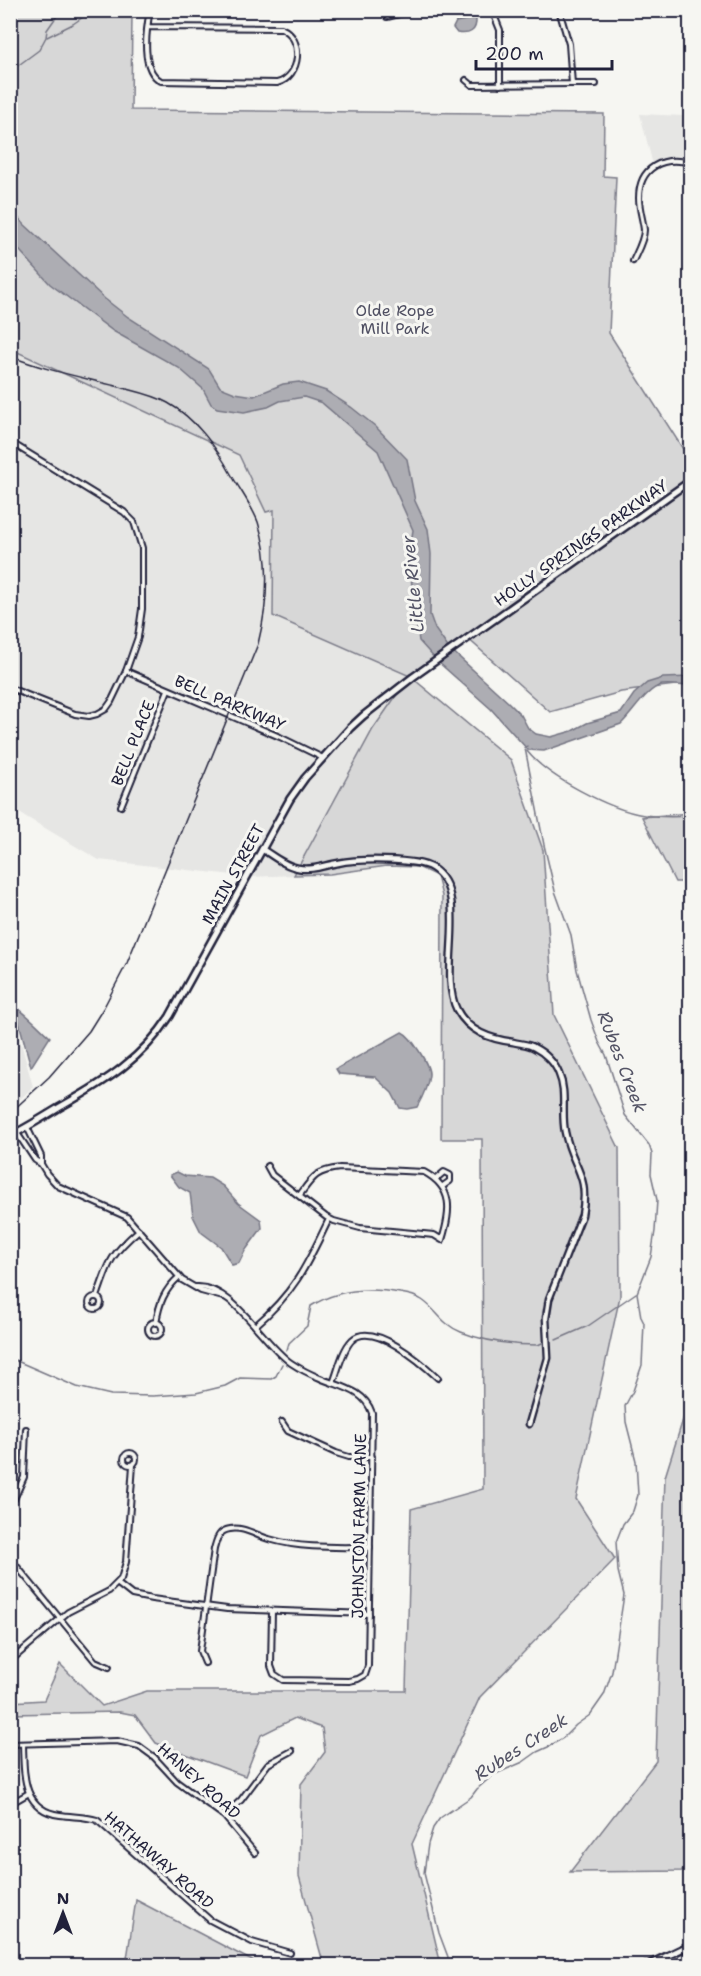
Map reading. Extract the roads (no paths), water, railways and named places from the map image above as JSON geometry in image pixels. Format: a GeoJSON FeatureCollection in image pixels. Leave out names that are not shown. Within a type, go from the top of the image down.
{"type":"FeatureCollection","features":[{"type":"Feature","properties":{"kind":"main road","name":"HOLLY SPRINGS PARKWAY"},"geometry":{"type":"LineString","coordinates":[[487,626],[690,481]]}},
{"type":"Feature","properties":{"kind":"main road","name":"MAIN STREET"},"geometry":{"type":"LineString","coordinates":[[10,1136],[126,1066],[155,1037],[171,1016],[290,800],[323,758],[363,716],[413,677],[487,626]]}},
{"type":"Feature","properties":{"kind":"main road"},"geometry":{"type":"LineString","coordinates":[[646,1965],[690,1945]]}},
{"type":"Feature","properties":{"kind":"street"},"geometry":{"type":"LineString","coordinates":[[148,27],[281,28],[291,33],[295,39],[294,71],[289,78],[277,82],[161,81],[152,75],[147,64],[148,27],[150,10]]}},
{"type":"Feature","properties":{"kind":"street"},"geometry":{"type":"LineString","coordinates":[[387,10],[387,17],[415,10]]}},
{"type":"Feature","properties":{"kind":"street"},"geometry":{"type":"LineString","coordinates":[[492,10],[500,30],[500,85]]}},
{"type":"Feature","properties":{"kind":"street"},"geometry":{"type":"LineString","coordinates":[[559,10],[572,61],[572,84]]}},
{"type":"Feature","properties":{"kind":"street"},"geometry":{"type":"LineString","coordinates":[[466,80],[472,85],[596,84]]}},
{"type":"Feature","properties":{"kind":"street"},"geometry":{"type":"LineString","coordinates":[[633,261],[644,232],[639,198],[647,172],[651,167],[669,160],[690,163]]}},
{"type":"Feature","properties":{"kind":"street"},"geometry":{"type":"LineString","coordinates":[[10,442],[124,512],[134,522],[142,548],[142,609],[138,637],[126,671],[106,709],[89,716],[75,714],[10,688]]}},
{"type":"Feature","properties":{"kind":"street","name":"BELL PARKWAY"},"geometry":{"type":"LineString","coordinates":[[126,671],[280,737],[323,758]]}},
{"type":"Feature","properties":{"kind":"street","name":"BELL PLACE"},"geometry":{"type":"LineString","coordinates":[[120,806],[168,690]]}},
{"type":"Feature","properties":{"kind":"street"},"geometry":{"type":"LineString","coordinates":[[262,849],[298,868],[315,868],[338,862],[360,861],[419,862],[434,869],[446,882],[451,898],[450,986],[458,1012],[469,1026],[482,1035],[534,1047],[552,1062],[561,1077],[565,1134],[583,1178],[585,1202],[547,1308],[548,1358],[529,1424]]}},
{"type":"Feature","properties":{"kind":"street","name":"JOHNSTON FARM LANE"},"geometry":{"type":"LineString","coordinates":[[27,1127],[41,1156],[41,1164]]}},
{"type":"Feature","properties":{"kind":"street","name":"JOHNSTON FARM LANE"},"geometry":{"type":"LineString","coordinates":[[17,1133],[35,1160],[63,1190],[127,1217],[182,1280],[201,1292],[223,1297],[241,1310],[272,1346],[291,1363],[353,1391],[369,1406],[373,1419],[368,1666],[364,1675],[358,1680],[314,1681],[284,1680],[274,1674],[271,1666],[272,1611]]}},
{"type":"Feature","properties":{"kind":"street"},"geometry":{"type":"LineString","coordinates":[[267,1166],[272,1175],[299,1196],[329,1219],[360,1228],[434,1235],[442,1240],[449,1210],[448,1198],[443,1186],[437,1178],[424,1172],[340,1168],[326,1170],[315,1175],[299,1196]]}},
{"type":"Feature","properties":{"kind":"street"},"geometry":{"type":"LineString","coordinates":[[437,1178],[444,1172],[450,1175],[450,1181],[443,1186]]}},
{"type":"Feature","properties":{"kind":"street"},"geometry":{"type":"LineString","coordinates":[[255,1326],[280,1302],[302,1275],[329,1219]]}},
{"type":"Feature","properties":{"kind":"street"},"geometry":{"type":"LineString","coordinates":[[97,1298],[112,1257],[119,1247],[140,1230]]}},
{"type":"Feature","properties":{"kind":"street"},"geometry":{"type":"LineString","coordinates":[[156,1323],[159,1305],[164,1294],[179,1276]]}},
{"type":"Feature","properties":{"kind":"street"},"geometry":{"type":"LineString","coordinates":[[333,1383],[350,1344],[355,1338],[364,1335],[378,1338],[405,1351],[438,1378]]}},
{"type":"Feature","properties":{"kind":"street"},"geometry":{"type":"LineString","coordinates":[[282,1422],[288,1431],[336,1453],[349,1457],[372,1457]]}},
{"type":"Feature","properties":{"kind":"street"},"geometry":{"type":"LineString","coordinates":[[10,1508],[24,1477],[26,1429]]}},
{"type":"Feature","properties":{"kind":"street"},"geometry":{"type":"LineString","coordinates":[[10,1658],[15,1657],[75,1607],[110,1591],[118,1584],[124,1574],[126,1562],[133,1465]]}},
{"type":"Feature","properties":{"kind":"street"},"geometry":{"type":"LineString","coordinates":[[205,1663],[200,1651],[214,1549],[222,1531],[237,1528],[288,1545],[370,1547]]}},
{"type":"Feature","properties":{"kind":"street"},"geometry":{"type":"LineString","coordinates":[[10,1558],[95,1662],[109,1667]]}},
{"type":"Feature","properties":{"kind":"street"},"geometry":{"type":"LineString","coordinates":[[118,1584],[126,1591],[141,1597],[207,1606],[369,1614]]}},
{"type":"Feature","properties":{"kind":"street","name":"HANEY ROAD"},"geometry":{"type":"LineString","coordinates":[[10,1744],[129,1742],[146,1750],[177,1782],[224,1816],[255,1853]]}},
{"type":"Feature","properties":{"kind":"street"},"geometry":{"type":"LineString","coordinates":[[10,1804],[29,1793],[24,1781],[23,1744]]}},
{"type":"Feature","properties":{"kind":"street"},"geometry":{"type":"LineString","coordinates":[[224,1816],[241,1800],[268,1764],[292,1751]]}},
{"type":"Feature","properties":{"kind":"street","name":"HATHAWAY ROAD"},"geometry":{"type":"LineString","coordinates":[[29,1793],[40,1807],[49,1812],[98,1820],[210,1920],[252,1942],[290,1953]]}},
{"type":"Feature","properties":{"kind":"water"},"geometry":{"type":"Polygon","coordinates":[[[476,18],[475,27],[469,33],[457,33],[453,28],[456,22],[476,18]]]}},
{"type":"Feature","properties":{"kind":"water"},"geometry":{"type":"Polygon","coordinates":[[[10,209],[105,299],[128,317],[209,369],[220,387],[235,393],[254,396],[283,384],[299,382],[326,391],[375,426],[407,459],[415,501],[428,529],[431,554],[430,615],[435,629],[447,646],[508,702],[521,715],[528,728],[536,734],[551,737],[621,713],[634,694],[647,683],[663,678],[690,677],[690,686],[662,685],[656,687],[621,724],[544,751],[528,750],[491,709],[437,661],[419,641],[412,590],[410,549],[413,530],[378,451],[322,403],[304,397],[280,401],[268,407],[244,412],[217,408],[211,404],[203,389],[179,368],[113,331],[50,284],[11,241],[10,209]]]}},
{"type":"Feature","properties":{"kind":"water"},"geometry":{"type":"Polygon","coordinates":[[[10,1003],[50,1037],[31,1067],[18,1019],[11,1016],[10,1003]]]}},
{"type":"Feature","properties":{"kind":"water"},"geometry":{"type":"Polygon","coordinates":[[[402,1032],[419,1051],[429,1075],[417,1107],[407,1109],[400,1108],[392,1093],[375,1077],[339,1074],[336,1069],[402,1032]]]}},
{"type":"Feature","properties":{"kind":"water"},"geometry":{"type":"Polygon","coordinates":[[[177,1172],[185,1176],[210,1178],[223,1186],[238,1203],[261,1220],[262,1228],[239,1263],[232,1265],[221,1247],[201,1232],[193,1216],[190,1193],[179,1187],[170,1175],[177,1172]]]}},
{"type":"Feature","properties":{"kind":"waterway"},"geometry":{"type":"LineString","coordinates":[[10,74],[39,50],[47,30],[61,10]]}},
{"type":"Feature","properties":{"kind":"waterway"},"geometry":{"type":"LineString","coordinates":[[47,37],[73,24],[93,10]]}},
{"type":"Feature","properties":{"kind":"waterway","name":"Rubes Creek"},"geometry":{"type":"LineString","coordinates":[[446,1966],[448,1957],[439,1933],[424,1873],[433,1828],[440,1818],[471,1797],[493,1775],[523,1762],[563,1738],[590,1715],[604,1695],[612,1672],[624,1595],[618,1571],[616,1542],[623,1524],[633,1511],[638,1495],[636,1461],[626,1422],[625,1406],[642,1365],[644,1323],[637,1293],[651,1257],[655,1231],[657,1200],[651,1174],[652,1154],[649,1145],[625,1115],[606,1055],[591,1020],[577,970],[571,935],[555,891],[544,845],[525,748],[527,746]]}},
{"type":"Feature","properties":{"kind":"waterway","name":"Little River"},"geometry":{"type":"LineString","coordinates":[[527,751],[536,761],[564,781],[615,807],[644,815],[690,816]]}},
{"type":"Feature","properties":{"kind":"waterway"},"geometry":{"type":"LineString","coordinates":[[287,1350],[289,1343],[307,1326],[311,1306],[332,1296],[365,1290],[388,1291],[417,1297],[454,1329],[489,1341],[509,1344],[538,1345],[542,1343]]}},
{"type":"Feature","properties":{"kind":"waterway"},"geometry":{"type":"LineString","coordinates":[[556,1340],[588,1326],[636,1293]]}},
{"type":"Feature","properties":{"kind":"waterway"},"geometry":{"type":"LineString","coordinates":[[10,1358],[77,1387],[111,1395],[153,1396],[196,1393],[225,1386],[240,1378],[271,1379],[276,1376],[282,1364]]}},
{"type":"Feature","properties":{"kind":"railway"},"geometry":{"type":"LineString","coordinates":[[10,356],[49,369],[149,395],[178,409],[196,425],[219,454],[249,504],[262,537],[267,583],[258,644],[127,963],[89,1031],[49,1077],[10,1113]]}},
{"type":"Feature","properties":{"kind":"park label","name":"Olde Rope Mill Park"},"geometry":{"type":"Point","coordinates":[395,319]}}]}
